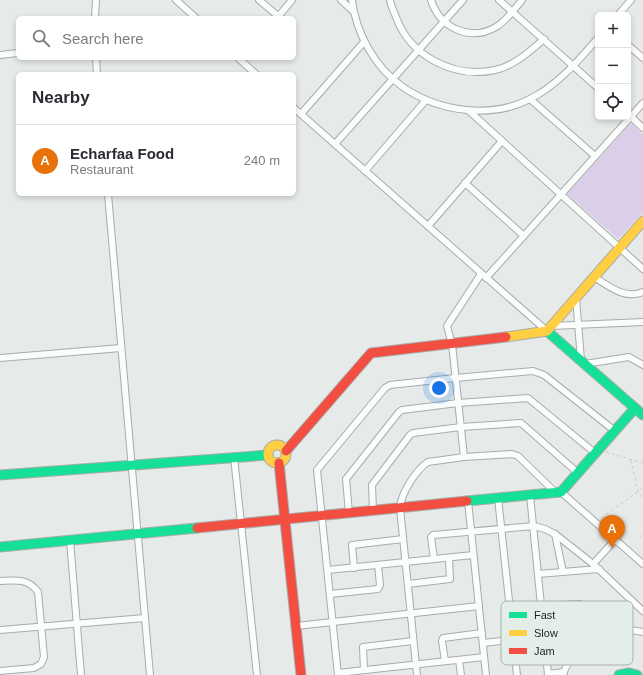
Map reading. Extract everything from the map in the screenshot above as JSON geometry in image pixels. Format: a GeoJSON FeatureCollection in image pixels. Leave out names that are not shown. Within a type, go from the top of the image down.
{"type":"FeatureCollection","features":[{"type":"Feature","properties":{"kind":"street"},"geometry":{"type":"LineString","coordinates":[[95,16],[96,0]]}},
{"type":"Feature","properties":{"kind":"street"},"geometry":{"type":"LineString","coordinates":[[176,0],[184,2],[194,16]]}},
{"type":"Feature","properties":{"kind":"street"},"geometry":{"type":"LineString","coordinates":[[259,0],[277,16]]}},
{"type":"Feature","properties":{"kind":"street"},"geometry":{"type":"LineString","coordinates":[[279,16],[292,0]]}},
{"type":"Feature","properties":{"kind":"street"},"geometry":{"type":"LineString","coordinates":[[341,0],[353,11]]}},
{"type":"Feature","properties":{"kind":"street"},"geometry":{"type":"LineString","coordinates":[[352,0],[353,11],[364,42],[377,62],[393,79],[402,87],[426,100],[441,105],[468,110],[484,111],[530,99],[552,86],[573,66],[595,41]]}},
{"type":"Feature","properties":{"kind":"street"},"geometry":{"type":"LineString","coordinates":[[390,0],[400,29],[418,51],[441,66],[468,72],[495,70],[520,59],[544,40]]}},
{"type":"Feature","properties":{"kind":"street"},"geometry":{"type":"LineString","coordinates":[[431,0],[437,13],[444,21],[461,31],[470,34],[479,34],[498,26],[522,0]]}},
{"type":"Feature","properties":{"kind":"street"},"geometry":{"type":"LineString","coordinates":[[335,144],[463,0]]}},
{"type":"Feature","properties":{"kind":"street"},"geometry":{"type":"LineString","coordinates":[[499,0],[595,85]]}},
{"type":"Feature","properties":{"kind":"street"},"geometry":{"type":"LineString","coordinates":[[621,12],[632,0]]}},
{"type":"Feature","properties":{"kind":"street"},"geometry":{"type":"LineString","coordinates":[[301,114],[364,42]]}},
{"type":"Feature","properties":{"kind":"street"},"geometry":{"type":"LineString","coordinates":[[631,48],[643,58]]}},
{"type":"Feature","properties":{"kind":"street"},"geometry":{"type":"LineString","coordinates":[[0,55],[16,53]]}},
{"type":"Feature","properties":{"kind":"street"},"geometry":{"type":"LineString","coordinates":[[96,60],[97,72]]}},
{"type":"Feature","properties":{"kind":"street"},"geometry":{"type":"LineString","coordinates":[[242,60],[254,72]]}},
{"type":"Feature","properties":{"kind":"street"},"geometry":{"type":"LineString","coordinates":[[530,99],[595,156]]}},
{"type":"Feature","properties":{"kind":"street"},"geometry":{"type":"LineString","coordinates":[[365,170],[426,100]]}},
{"type":"Feature","properties":{"kind":"street"},"geometry":{"type":"LineString","coordinates":[[631,114],[643,103]]}},
{"type":"Feature","properties":{"kind":"street"},"geometry":{"type":"LineString","coordinates":[[296,110],[481,274],[549,329],[583,362],[643,415]]}},
{"type":"Feature","properties":{"kind":"street"},"geometry":{"type":"LineString","coordinates":[[468,110],[643,269]]}},
{"type":"Feature","properties":{"kind":"street"},"geometry":{"type":"LineString","coordinates":[[631,118],[643,128]]}},
{"type":"Feature","properties":{"kind":"street"},"geometry":{"type":"LineString","coordinates":[[486,278],[561,195],[626,120]]}},
{"type":"Feature","properties":{"kind":"street"},"geometry":{"type":"LineString","coordinates":[[428,226],[502,141]]}},
{"type":"Feature","properties":{"kind":"street"},"geometry":{"type":"LineString","coordinates":[[465,183],[524,236]]}},
{"type":"Feature","properties":{"kind":"street"},"geometry":{"type":"LineString","coordinates":[[108,196],[150,675]]}},
{"type":"Feature","properties":{"kind":"street"},"geometry":{"type":"LineString","coordinates":[[549,329],[619,248],[641,226]]}},
{"type":"Feature","properties":{"kind":"street"},"geometry":{"type":"LineString","coordinates":[[464,457],[452,344],[447,326],[481,274]]}},
{"type":"Feature","properties":{"kind":"street"},"geometry":{"type":"LineString","coordinates":[[594,277],[628,296],[643,292]]}},
{"type":"Feature","properties":{"kind":"street"},"geometry":{"type":"LineString","coordinates":[[576,298],[583,362]]}},
{"type":"Feature","properties":{"kind":"street"},"geometry":{"type":"LineString","coordinates":[[286,451],[282,446],[275,445],[270,448],[268,455],[270,461],[279,463],[284,460],[287,454],[286,451],[371,353],[452,344],[578,325],[643,322]]}},
{"type":"Feature","properties":{"kind":"street"},"geometry":{"type":"LineString","coordinates":[[0,358],[121,348]]}},
{"type":"Feature","properties":{"kind":"street"},"geometry":{"type":"LineString","coordinates":[[583,362],[629,357],[643,365]]}},
{"type":"Feature","properties":{"kind":"street"},"geometry":{"type":"LineString","coordinates":[[484,657],[338,674],[317,470],[385,388],[390,385],[533,371],[538,372],[544,375],[615,431]]}},
{"type":"Feature","properties":{"kind":"street"},"geometry":{"type":"LineString","coordinates":[[349,513],[346,479],[402,410],[458,403],[528,398],[597,452]]}},
{"type":"Feature","properties":{"kind":"street"},"geometry":{"type":"LineString","coordinates":[[0,547],[558,492],[578,473],[635,408]]}},
{"type":"Feature","properties":{"kind":"street"},"geometry":{"type":"LineString","coordinates":[[373,511],[372,485],[413,433],[460,427],[521,423],[578,473]]}},
{"type":"Feature","properties":{"kind":"street"},"geometry":{"type":"LineString","coordinates":[[417,675],[400,508],[402,498],[411,482],[425,464],[433,460],[515,454],[558,492],[616,539],[643,564]]}},
{"type":"Feature","properties":{"kind":"street"},"geometry":{"type":"LineString","coordinates":[[0,475],[131,464],[268,455]]}},
{"type":"Feature","properties":{"kind":"street"},"geometry":{"type":"LineString","coordinates":[[234,457],[257,675]]}},
{"type":"Feature","properties":{"kind":"street"},"geometry":{"type":"LineString","coordinates":[[279,463],[301,675]]}},
{"type":"Feature","properties":{"kind":"street"},"geometry":{"type":"LineString","coordinates":[[530,495],[541,601]]}},
{"type":"Feature","properties":{"kind":"street"},"geometry":{"type":"LineString","coordinates":[[498,498],[509,601]]}},
{"type":"Feature","properties":{"kind":"street"},"geometry":{"type":"LineString","coordinates":[[468,501],[486,675]]}},
{"type":"Feature","properties":{"kind":"street"},"geometry":{"type":"LineString","coordinates":[[434,559],[431,536],[534,526],[556,534],[599,569],[643,610]]}},
{"type":"Feature","properties":{"kind":"street"},"geometry":{"type":"LineString","coordinates":[[556,534],[563,572]]}},
{"type":"Feature","properties":{"kind":"street"},"geometry":{"type":"LineString","coordinates":[[354,568],[352,545],[403,539]]}},
{"type":"Feature","properties":{"kind":"street"},"geometry":{"type":"LineString","coordinates":[[593,564],[616,539]]}},
{"type":"Feature","properties":{"kind":"street"},"geometry":{"type":"LineString","coordinates":[[70,540],[81,675]]}},
{"type":"Feature","properties":{"kind":"street"},"geometry":{"type":"LineString","coordinates":[[328,570],[474,555]]}},
{"type":"Feature","properties":{"kind":"street"},"geometry":{"type":"LineString","coordinates":[[408,584],[450,579],[449,558]]}},
{"type":"Feature","properties":{"kind":"street"},"geometry":{"type":"LineString","coordinates":[[330,594],[378,588],[380,584],[378,565]]}},
{"type":"Feature","properties":{"kind":"street"},"geometry":{"type":"LineString","coordinates":[[538,574],[599,569]]}},
{"type":"Feature","properties":{"kind":"street"},"geometry":{"type":"LineString","coordinates":[[0,581],[17,579],[26,581],[38,592],[44,657],[41,664],[34,668],[0,671],[0,675]]}},
{"type":"Feature","properties":{"kind":"street"},"geometry":{"type":"LineString","coordinates":[[296,626],[479,606]]}},
{"type":"Feature","properties":{"kind":"street"},"geometry":{"type":"LineString","coordinates":[[0,630],[145,618]]}},
{"type":"Feature","properties":{"kind":"street"},"geometry":{"type":"LineString","coordinates":[[633,631],[643,632]]}},
{"type":"Feature","properties":{"kind":"street"},"geometry":{"type":"LineString","coordinates":[[445,661],[442,641],[444,638],[482,633]]}},
{"type":"Feature","properties":{"kind":"street"},"geometry":{"type":"LineString","coordinates":[[364,670],[363,647],[413,641]]}},
{"type":"Feature","properties":{"kind":"street"},"geometry":{"type":"LineString","coordinates":[[483,643],[501,641]]}},
{"type":"Feature","properties":{"kind":"street"},"geometry":{"type":"LineString","coordinates":[[459,660],[461,675]]}},
{"type":"Feature","properties":{"kind":"street"},"geometry":{"type":"LineString","coordinates":[[516,665],[517,675]]}},
{"type":"Feature","properties":{"kind":"street"},"geometry":{"type":"LineString","coordinates":[[548,674],[564,674],[568,665]]}},
{"type":"Feature","properties":{"kind":"street"},"geometry":{"type":"LineString","coordinates":[[388,667],[389,675]]}},
{"type":"Feature","properties":{"kind":"street"},"geometry":{"type":"LineString","coordinates":[[619,675],[629,673],[637,675]]}},
{"type":"Feature","properties":{"kind":"path"},"geometry":{"type":"LineString","coordinates":[[597,452],[643,463]]}},
{"type":"Feature","properties":{"kind":"path"},"geometry":{"type":"LineString","coordinates":[[631,460],[638,492],[643,498]]}},
{"type":"Feature","properties":{"kind":"path"},"geometry":{"type":"LineString","coordinates":[[596,522],[643,488]]}},
{"type":"Feature","properties":{"kind":"shaded area"},"geometry":{"type":"Polygon","coordinates":[[[631,123],[643,135],[643,212],[618,239],[567,194],[631,123]]]}},
{"type":"Feature","properties":{"kind":"traffic: fast"},"geometry":{"type":"LineString","coordinates":[[547,331],[643,415]]}},
{"type":"Feature","properties":{"kind":"traffic: fast"},"geometry":{"type":"LineString","coordinates":[[467,501],[561,492],[635,408]]}},
{"type":"Feature","properties":{"kind":"traffic: fast"},"geometry":{"type":"LineString","coordinates":[[0,475],[268,455]]}},
{"type":"Feature","properties":{"kind":"traffic: fast"},"geometry":{"type":"LineString","coordinates":[[0,547],[197,528]]}},
{"type":"Feature","properties":{"kind":"traffic: fast"},"geometry":{"type":"LineString","coordinates":[[619,675],[629,673],[637,675]]}},
{"type":"Feature","properties":{"kind":"traffic: slow"},"geometry":{"type":"LineString","coordinates":[[506,337],[547,331],[643,221]]}},
{"type":"Feature","properties":{"kind":"traffic: slow"},"geometry":{"type":"LineString","coordinates":[[273,445],[281,445],[286,450],[286,454],[284,461],[281,463],[273,463],[268,458],[268,450],[273,445]]}},
{"type":"Feature","properties":{"kind":"traffic: jam"},"geometry":{"type":"LineString","coordinates":[[286,451],[371,353],[506,337]]}},
{"type":"Feature","properties":{"kind":"traffic: jam"},"geometry":{"type":"LineString","coordinates":[[279,463],[301,675]]}},
{"type":"Feature","properties":{"kind":"traffic: jam"},"geometry":{"type":"LineString","coordinates":[[197,528],[467,501]]}},
{"type":"Feature","properties":{"kind":"place","name":"Echarfaa Food"},"geometry":{"type":"Point","coordinates":[612,548]}}]}
